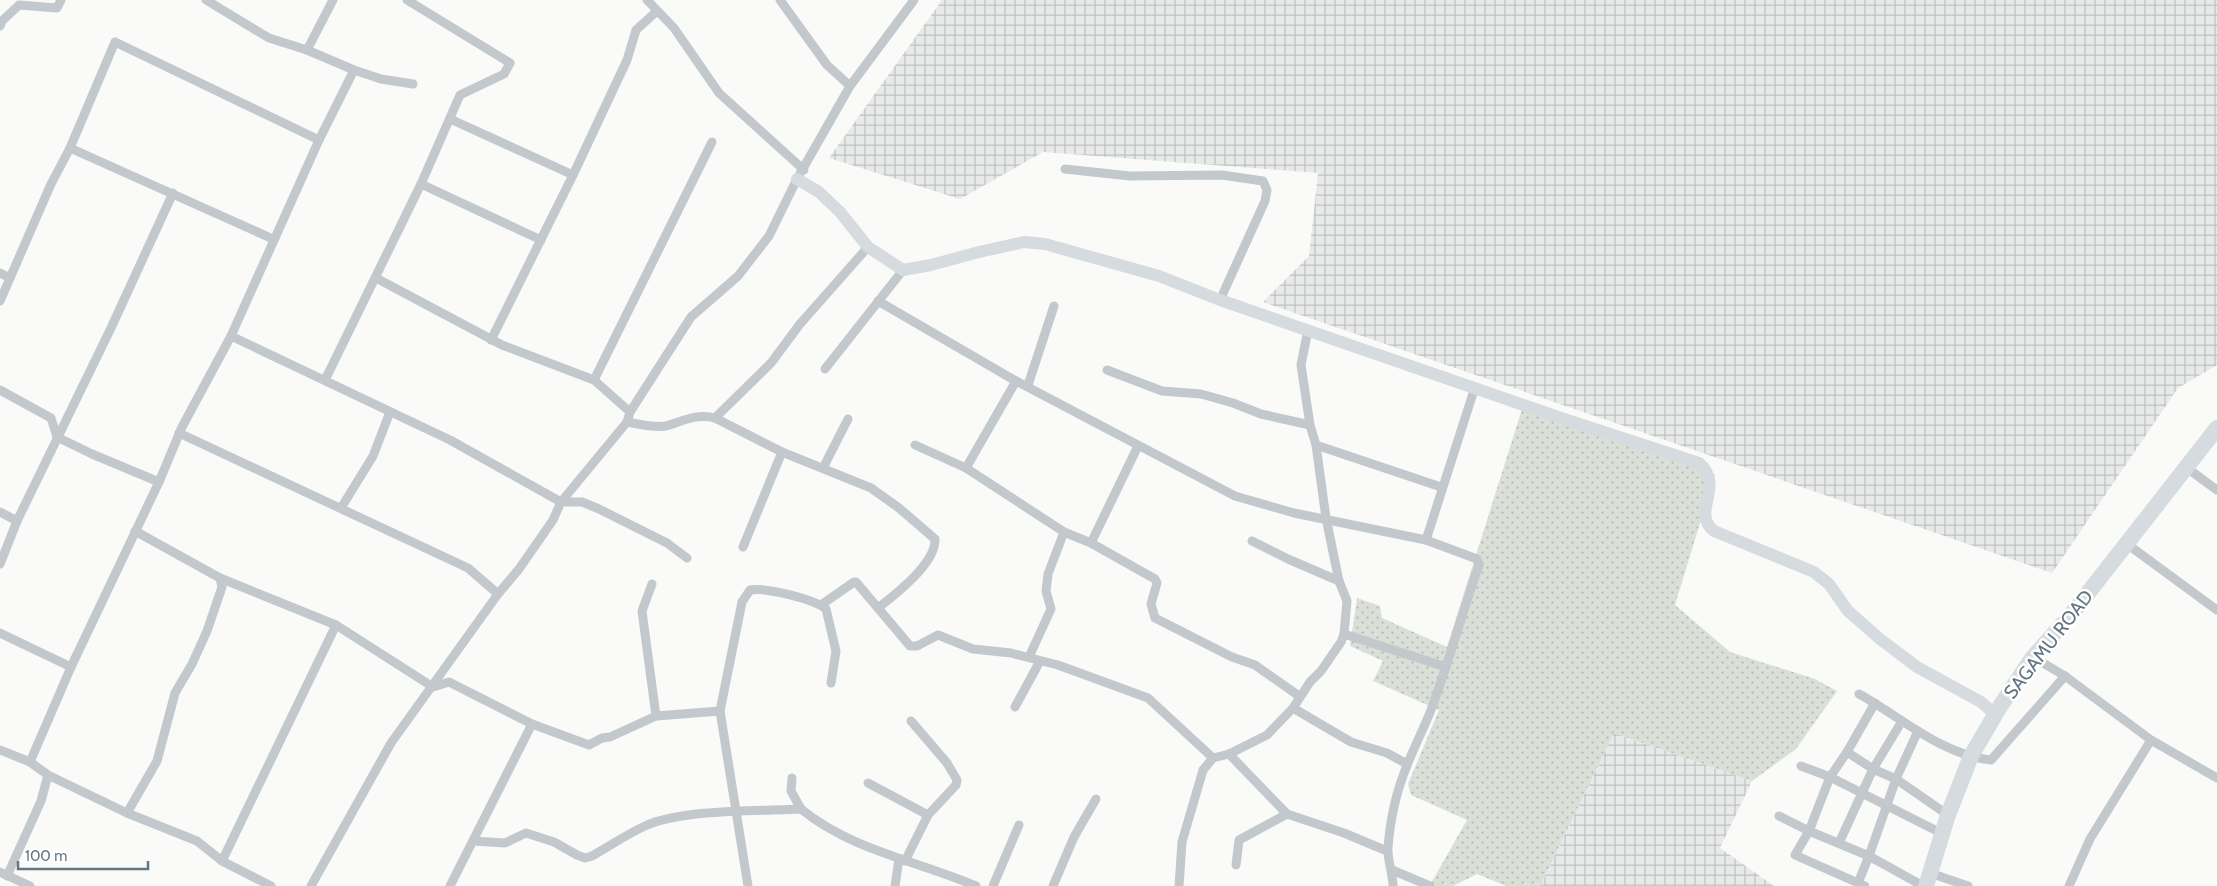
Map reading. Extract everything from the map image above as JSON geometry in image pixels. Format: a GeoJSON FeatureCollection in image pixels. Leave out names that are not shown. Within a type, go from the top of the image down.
{"type":"FeatureCollection","features":[{"type":"Feature","properties":{"kind":"highway","name":"SAGAMU ROAD"},"geometry":{"type":"LineString","coordinates":[[1926,882],[1948,815],[1971,756],[2033,657],[2070,616],[2217,428]]}},
{"type":"Feature","properties":{"kind":"street"},"geometry":{"type":"LineString","coordinates":[[0,26],[2,21],[19,5],[57,8],[61,0]]}},
{"type":"Feature","properties":{"kind":"street"},"geometry":{"type":"LineString","coordinates":[[206,0],[269,38],[381,79],[413,84]]}},
{"type":"Feature","properties":{"kind":"street"},"geometry":{"type":"LineString","coordinates":[[306,50],[333,0]]}},
{"type":"Feature","properties":{"kind":"street"},"geometry":{"type":"LineString","coordinates":[[325,380],[421,184],[460,94],[504,74],[510,63],[407,0]]}},
{"type":"Feature","properties":{"kind":"street"},"geometry":{"type":"LineString","coordinates":[[647,0],[674,28],[719,93],[800,175],[840,212],[868,247],[903,270]]}},
{"type":"Feature","properties":{"kind":"street"},"geometry":{"type":"LineString","coordinates":[[780,0],[827,65],[850,86]]}},
{"type":"Feature","properties":{"kind":"street"},"geometry":{"type":"LineString","coordinates":[[311,886],[391,743],[498,594],[530,554],[553,520],[561,502],[627,422],[630,412],[692,317],[738,276],[769,236],[800,175],[850,86],[914,0]]}},
{"type":"Feature","properties":{"kind":"street"},"geometry":{"type":"LineString","coordinates":[[491,340],[573,176],[627,60],[636,30],[658,11]]}},
{"type":"Feature","properties":{"kind":"street"},"geometry":{"type":"LineString","coordinates":[[0,301],[51,184],[70,148],[115,42],[318,140]]}},
{"type":"Feature","properties":{"kind":"street"},"geometry":{"type":"LineString","coordinates":[[30,762],[71,667],[159,482],[179,433],[231,336],[318,140],[354,70]]}},
{"type":"Feature","properties":{"kind":"street"},"geometry":{"type":"LineString","coordinates":[[450,119],[573,176]]}},
{"type":"Feature","properties":{"kind":"street"},"geometry":{"type":"LineString","coordinates":[[594,380],[712,142]]}},
{"type":"Feature","properties":{"kind":"street"},"geometry":{"type":"LineString","coordinates":[[70,148],[273,239]]}},
{"type":"Feature","properties":{"kind":"street"},"geometry":{"type":"LineString","coordinates":[[1065,169],[1130,176],[1222,176],[1263,181],[1267,190],[1264,201],[1220,300]]}},
{"type":"Feature","properties":{"kind":"street"},"geometry":{"type":"LineString","coordinates":[[421,184],[541,240]]}},
{"type":"Feature","properties":{"kind":"street"},"geometry":{"type":"LineString","coordinates":[[0,564],[17,521],[173,193]]}},
{"type":"Feature","properties":{"kind":"street"},"geometry":{"type":"LineString","coordinates":[[825,369],[903,270],[932,265],[1015,244],[1038,244],[1127,266],[1561,418],[1699,463],[1707,470],[1711,480],[1705,515],[1707,526],[1714,531],[1814,572],[1829,584],[1848,611],[1880,638],[1917,667],[1981,702],[1996,715]]}},
{"type":"Feature","properties":{"kind":"street"},"geometry":{"type":"LineString","coordinates":[[715,418],[771,363],[800,324],[868,247]]}},
{"type":"Feature","properties":{"kind":"street"},"geometry":{"type":"LineString","coordinates":[[0,273],[10,278]]}},
{"type":"Feature","properties":{"kind":"street"},"geometry":{"type":"LineString","coordinates":[[376,278],[491,340],[594,380],[630,412]]}},
{"type":"Feature","properties":{"kind":"street"},"geometry":{"type":"LineString","coordinates":[[878,301],[1016,381],[1028,385],[1138,446],[1235,496],[1286,511],[1426,540],[1477,558],[1479,565],[1455,633],[1446,667],[1430,713],[1407,764],[1396,801],[1387,851],[1392,870],[1393,886]]}},
{"type":"Feature","properties":{"kind":"street"},"geometry":{"type":"LineString","coordinates":[[1028,385],[1054,306]]}},
{"type":"Feature","properties":{"kind":"street"},"geometry":{"type":"LineString","coordinates":[[1179,886],[1182,842],[1192,801],[1203,770],[1213,758],[1229,754],[1268,734],[1293,708],[1299,696],[1332,656],[1344,634],[1347,600],[1340,581],[1326,518],[1316,445],[1310,424],[1301,365],[1308,330]]}},
{"type":"Feature","properties":{"kind":"street"},"geometry":{"type":"LineString","coordinates":[[231,336],[450,440],[561,502],[582,502],[667,543],[687,558]]}},
{"type":"Feature","properties":{"kind":"street"},"geometry":{"type":"LineString","coordinates":[[1107,370],[1162,391],[1201,394],[1233,402],[1261,414],[1310,424]]}},
{"type":"Feature","properties":{"kind":"street"},"geometry":{"type":"LineString","coordinates":[[966,468],[1016,381]]}},
{"type":"Feature","properties":{"kind":"street"},"geometry":{"type":"LineString","coordinates":[[1426,540],[1441,487],[1452,462],[1475,387]]}},
{"type":"Feature","properties":{"kind":"street"},"geometry":{"type":"LineString","coordinates":[[0,390],[51,418],[57,437],[159,482]]}},
{"type":"Feature","properties":{"kind":"street"},"geometry":{"type":"LineString","coordinates":[[341,508],[373,456],[390,412]]}},
{"type":"Feature","properties":{"kind":"street"},"geometry":{"type":"LineString","coordinates":[[627,422],[664,426],[685,419],[706,416],[715,418],[782,452],[871,488],[899,508],[935,539],[936,547],[903,589],[878,608]]}},
{"type":"Feature","properties":{"kind":"street"},"geometry":{"type":"LineString","coordinates":[[823,468],[848,419]]}},
{"type":"Feature","properties":{"kind":"street"},"geometry":{"type":"LineString","coordinates":[[179,433],[468,568],[498,594]]}},
{"type":"Feature","properties":{"kind":"street"},"geometry":{"type":"LineString","coordinates":[[915,445],[966,468],[1064,532],[1091,543],[1155,578],[1157,584],[1150,604],[1155,618],[1232,657],[1255,665],[1299,696]]}},
{"type":"Feature","properties":{"kind":"street"},"geometry":{"type":"LineString","coordinates":[[1316,445],[1441,487]]}},
{"type":"Feature","properties":{"kind":"street"},"geometry":{"type":"LineString","coordinates":[[1091,543],[1138,446]]}},
{"type":"Feature","properties":{"kind":"street"},"geometry":{"type":"LineString","coordinates":[[743,547],[782,452]]}},
{"type":"Feature","properties":{"kind":"street"},"geometry":{"type":"LineString","coordinates":[[2186,468],[2217,490]]}},
{"type":"Feature","properties":{"kind":"street"},"geometry":{"type":"LineString","coordinates":[[0,512],[17,521]]}},
{"type":"Feature","properties":{"kind":"street"},"geometry":{"type":"LineString","coordinates":[[135,531],[220,578],[336,626],[433,686],[449,682],[532,724],[589,745],[656,716],[720,711]]}},
{"type":"Feature","properties":{"kind":"street"},"geometry":{"type":"LineString","coordinates":[[1029,657],[1051,609],[1046,591],[1048,574],[1064,532]]}},
{"type":"Feature","properties":{"kind":"street"},"geometry":{"type":"LineString","coordinates":[[1252,541],[1340,581]]}},
{"type":"Feature","properties":{"kind":"street"},"geometry":{"type":"LineString","coordinates":[[2127,544],[2217,610]]}},
{"type":"Feature","properties":{"kind":"street"},"geometry":{"type":"LineString","coordinates":[[127,813],[157,761],[174,693],[192,664],[207,631],[222,587],[220,578]]}},
{"type":"Feature","properties":{"kind":"street"},"geometry":{"type":"LineString","coordinates":[[821,605],[854,582],[859,585],[910,646],[913,647],[938,635],[972,649],[1011,653],[1058,664],[1148,698],[1213,758]]}},
{"type":"Feature","properties":{"kind":"street"},"geometry":{"type":"LineString","coordinates":[[652,584],[642,611],[656,716]]}},
{"type":"Feature","properties":{"kind":"street"},"geometry":{"type":"LineString","coordinates":[[748,886],[720,711],[742,602],[746,593],[758,588],[821,605],[826,609],[836,650],[831,684]]}},
{"type":"Feature","properties":{"kind":"street"},"geometry":{"type":"LineString","coordinates":[[222,861],[336,626]]}},
{"type":"Feature","properties":{"kind":"street"},"geometry":{"type":"LineString","coordinates":[[0,633],[71,667]]}},
{"type":"Feature","properties":{"kind":"street"},"geometry":{"type":"LineString","coordinates":[[1344,634],[1446,667]]}},
{"type":"Feature","properties":{"kind":"street"},"geometry":{"type":"LineString","coordinates":[[2033,657],[2064,676],[2151,740],[2217,778]]}},
{"type":"Feature","properties":{"kind":"street"},"geometry":{"type":"LineString","coordinates":[[1015,707],[1040,661]]}},
{"type":"Feature","properties":{"kind":"street"},"geometry":{"type":"LineString","coordinates":[[1859,694],[1918,731],[1962,754],[1988,760],[1994,759],[2064,676]]}},
{"type":"Feature","properties":{"kind":"street"},"geometry":{"type":"LineString","coordinates":[[1875,703],[1847,752],[1830,776],[1808,831],[1795,855],[1861,884],[1896,779],[1918,731]]}},
{"type":"Feature","properties":{"kind":"street"},"geometry":{"type":"LineString","coordinates":[[1293,708],[1351,742],[1387,753],[1407,764]]}},
{"type":"Feature","properties":{"kind":"street"},"geometry":{"type":"LineString","coordinates":[[1839,843],[1873,768],[1902,721]]}},
{"type":"Feature","properties":{"kind":"street"},"geometry":{"type":"LineString","coordinates":[[895,886],[902,860],[928,815],[956,785],[958,780],[947,763],[911,722]]}},
{"type":"Feature","properties":{"kind":"street"},"geometry":{"type":"LineString","coordinates":[[450,886],[532,724]]}},
{"type":"Feature","properties":{"kind":"street"},"geometry":{"type":"LineString","coordinates":[[2069,886],[2090,839],[2151,740]]}},
{"type":"Feature","properties":{"kind":"street"},"geometry":{"type":"LineString","coordinates":[[0,750],[30,762],[48,775],[127,813],[197,841],[222,861],[272,886]]}},
{"type":"Feature","properties":{"kind":"street"},"geometry":{"type":"LineString","coordinates":[[1847,752],[1896,779],[1948,815]]}},
{"type":"Feature","properties":{"kind":"street"},"geometry":{"type":"LineString","coordinates":[[1229,754],[1287,814],[1344,833],[1387,851]]}},
{"type":"Feature","properties":{"kind":"street"},"geometry":{"type":"LineString","coordinates":[[1801,766],[1830,776],[1943,834]]}},
{"type":"Feature","properties":{"kind":"street"},"geometry":{"type":"LineString","coordinates":[[30,886],[4,874],[41,801],[48,775]]}},
{"type":"Feature","properties":{"kind":"street"},"geometry":{"type":"LineString","coordinates":[[792,778],[790,791],[801,809],[815,821],[902,860],[976,886]]}},
{"type":"Feature","properties":{"kind":"street"},"geometry":{"type":"LineString","coordinates":[[868,783],[928,815]]}},
{"type":"Feature","properties":{"kind":"street"},"geometry":{"type":"LineString","coordinates":[[1054,886],[1074,837],[1096,799]]}},
{"type":"Feature","properties":{"kind":"street"},"geometry":{"type":"LineString","coordinates":[[473,841],[505,843],[526,833],[554,842],[585,858],[592,856],[646,825],[675,817],[801,809]]}},
{"type":"Feature","properties":{"kind":"street"},"geometry":{"type":"LineString","coordinates":[[1236,865],[1239,840],[1287,814]]}},
{"type":"Feature","properties":{"kind":"street"},"geometry":{"type":"LineString","coordinates":[[1779,816],[1808,831],[1870,856],[1926,882],[1968,886]]}},
{"type":"Feature","properties":{"kind":"street"},"geometry":{"type":"LineString","coordinates":[[993,886],[1019,825]]}},
{"type":"Feature","properties":{"kind":"street"},"geometry":{"type":"LineString","coordinates":[[1392,870],[1430,886]]}},
{"type":"Feature","properties":{"kind":"shaded area"},"geometry":{"type":"Polygon","coordinates":[[[942,0],[2217,0],[2217,365],[2178,388],[2052,573],[1263,302],[1309,256],[1318,173],[1043,152],[960,199],[829,158],[942,0]]]}},
{"type":"Feature","properties":{"kind":"shaded area"},"geometry":{"type":"Polygon","coordinates":[[[1523,406],[1715,474],[1675,605],[1730,652],[1815,679],[1837,691],[1796,749],[1752,781],[1614,733],[1540,886],[1506,886],[1477,874],[1453,886],[1425,886],[1430,885],[1467,820],[1411,795],[1408,784],[1439,710],[1373,681],[1383,661],[1350,646],[1357,598],[1380,606],[1382,618],[1447,647],[1523,406]]]}},
{"type":"Feature","properties":{"kind":"shaded area"},"geometry":{"type":"Polygon","coordinates":[[[1614,733],[1752,781],[1720,848],[1774,886],[1540,886],[1614,733]]]}}]}
